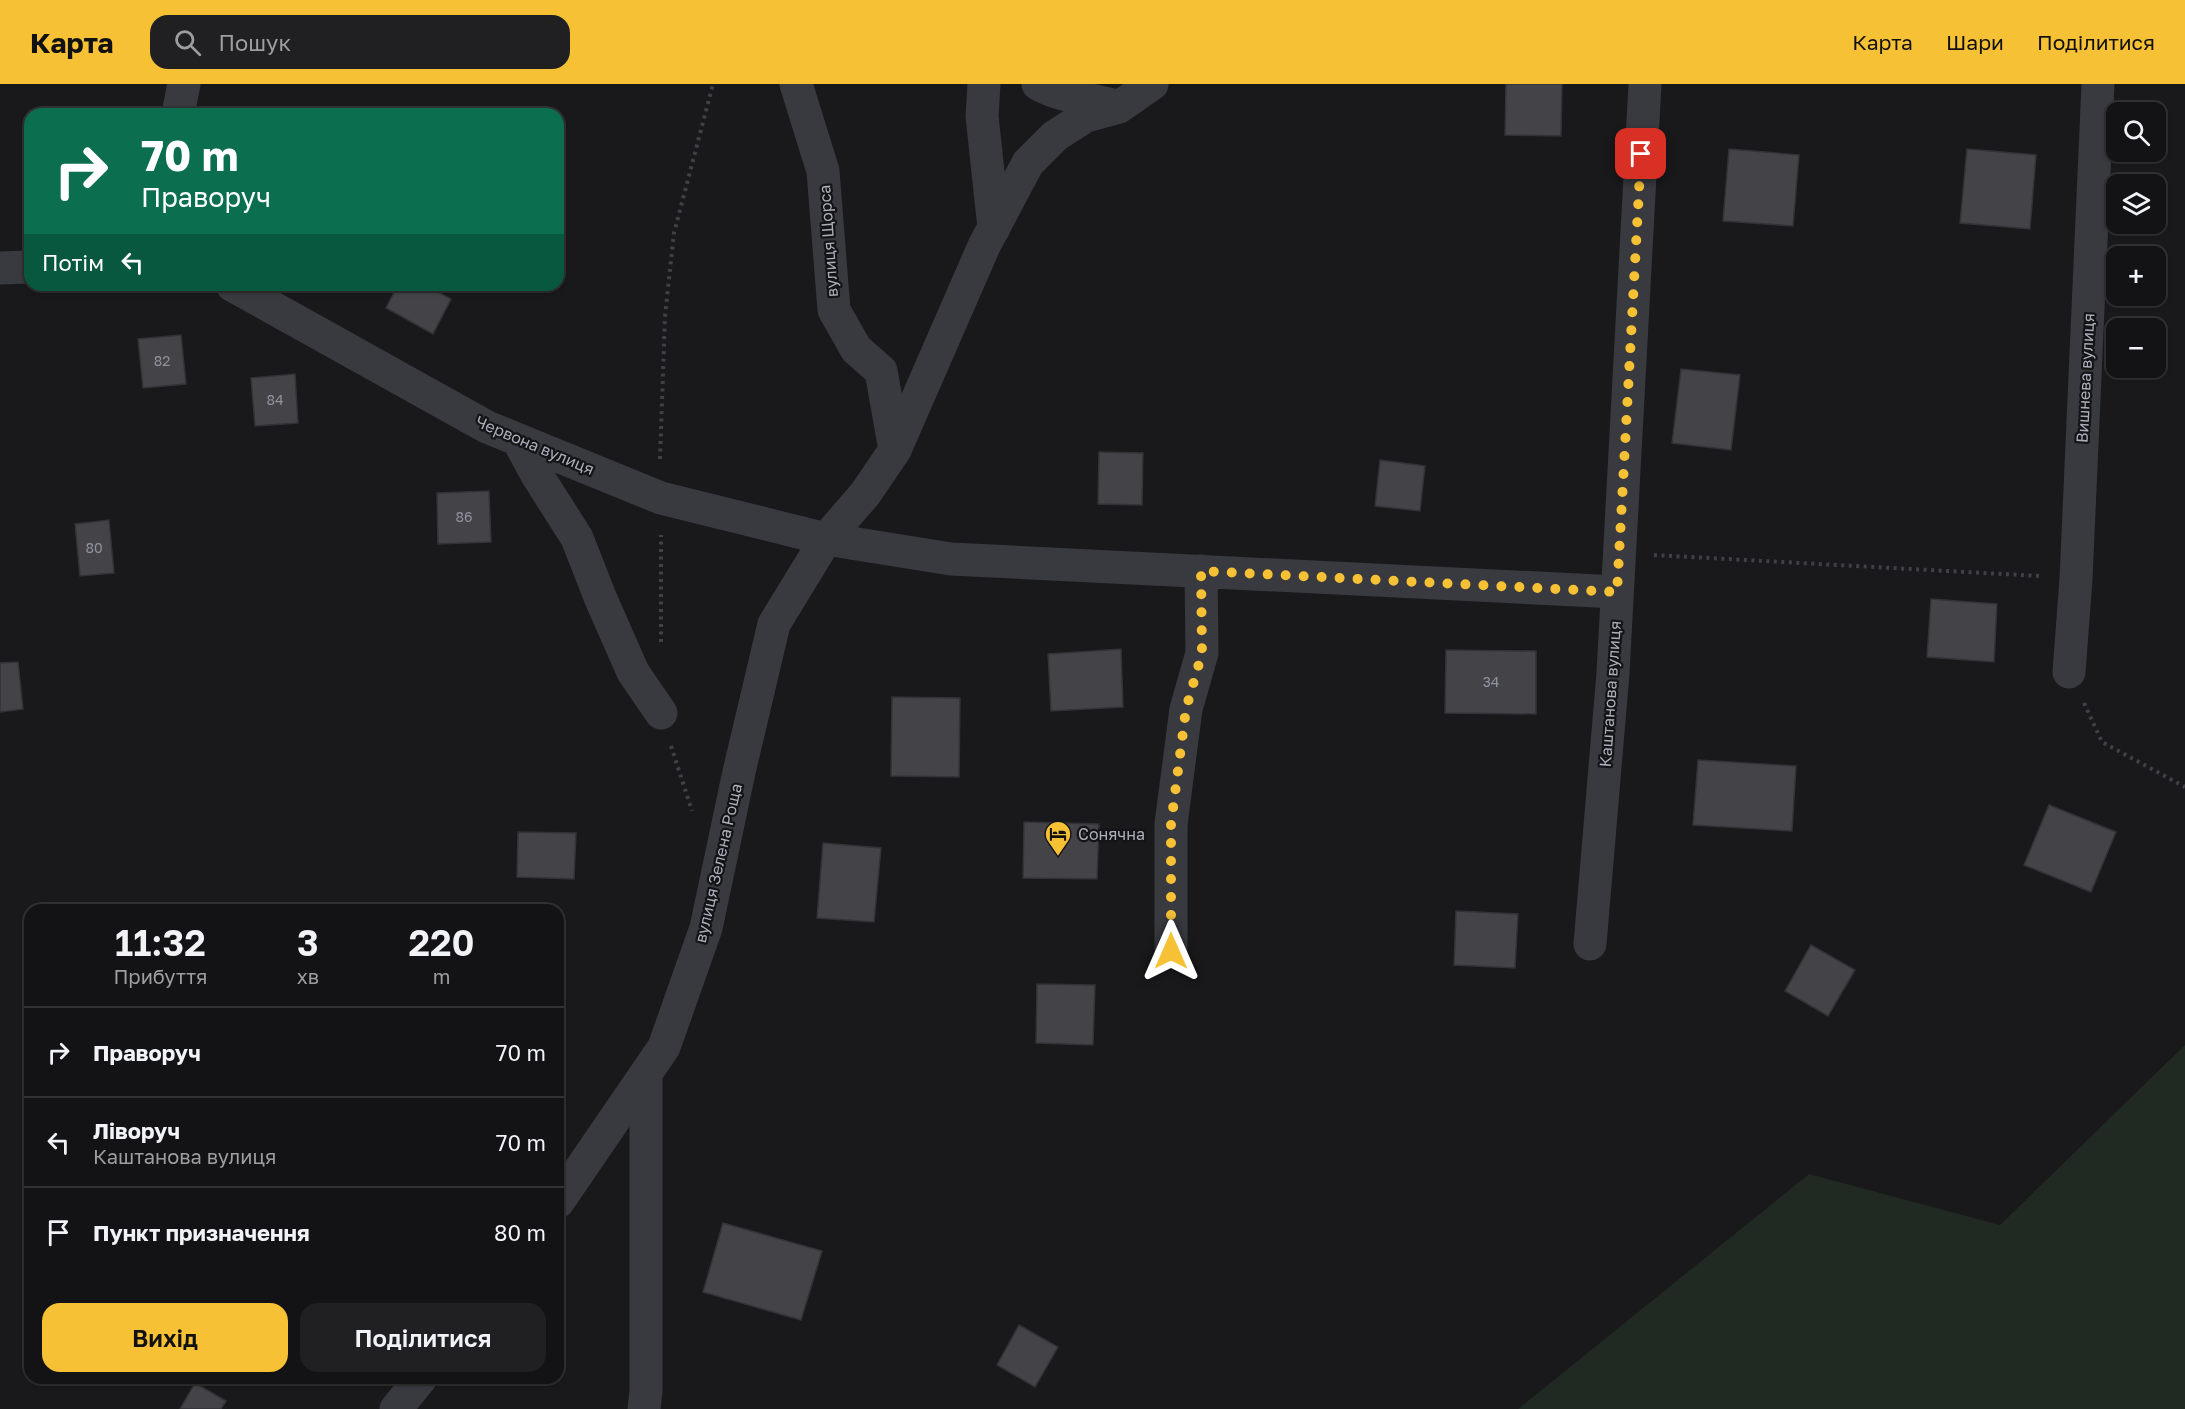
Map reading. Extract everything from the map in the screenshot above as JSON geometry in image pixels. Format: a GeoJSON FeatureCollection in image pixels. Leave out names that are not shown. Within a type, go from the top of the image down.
{"type":"FeatureCollection","features":[{"type":"Feature","properties":{"kind":"street"},"geometry":{"type":"LineString","coordinates":[[179,108],[184,84]]}},
{"type":"Feature","properties":{"kind":"street","name":"вулиця Щорса"},"geometry":{"type":"LineString","coordinates":[[796,84],[823,171],[834,310],[855,349],[881,371],[895,450]]}},
{"type":"Feature","properties":{"kind":"street"},"geometry":{"type":"LineString","coordinates":[[984,84],[982,116],[994,228]]}},
{"type":"Feature","properties":{"kind":"street"},"geometry":{"type":"LineString","coordinates":[[1038,84],[1052,92],[1098,100],[1119,107]]}},
{"type":"Feature","properties":{"kind":"street"},"geometry":{"type":"LineString","coordinates":[[826,539],[865,494],[895,450],[984,246],[1028,163],[1048,143],[1086,116],[1119,107],[1152,84]]}},
{"type":"Feature","properties":{"kind":"street","name":"Каштанова вулиця"},"geometry":{"type":"LineString","coordinates":[[1590,944],[1613,673],[1645,84]]}},
{"type":"Feature","properties":{"kind":"street","name":"Вишнева вулиця"},"geometry":{"type":"LineString","coordinates":[[2069,672],[2076,579],[2098,84]]}},
{"type":"Feature","properties":{"kind":"street"},"geometry":{"type":"LineString","coordinates":[[0,268],[24,267]]}},
{"type":"Feature","properties":{"kind":"street","name":"Червона вулиця"},"geometry":{"type":"LineString","coordinates":[[243,291],[487,427],[661,498],[826,539],[951,559],[1617,592]]}},
{"type":"Feature","properties":{"kind":"street"},"geometry":{"type":"LineString","coordinates":[[518,440],[577,538],[633,672],[661,713]]}},
{"type":"Feature","properties":{"kind":"street","name":"вулиця Зелена Роща"},"geometry":{"type":"LineString","coordinates":[[564,1193],[664,1047],[706,928],[739,772],[774,624],[826,539]]}},
{"type":"Feature","properties":{"kind":"street"},"geometry":{"type":"LineString","coordinates":[[1171,951],[1171,824],[1186,709],[1202,653],[1201,571]]}},
{"type":"Feature","properties":{"kind":"street"},"geometry":{"type":"LineString","coordinates":[[644,1409],[646,1391],[646,1074]]}},
{"type":"Feature","properties":{"kind":"street"},"geometry":{"type":"LineString","coordinates":[[396,1409],[416,1384]]}},
{"type":"Feature","properties":{"kind":"path"},"geometry":{"type":"LineString","coordinates":[[1620,553],[2076,579]]}},
{"type":"Feature","properties":{"kind":"path"},"geometry":{"type":"LineString","coordinates":[[2069,672],[2102,742],[2185,787]]}},
{"type":"Feature","properties":{"kind":"shaded area"},"geometry":{"type":"Polygon","coordinates":[[[2185,1045],[2185,1409],[1518,1409],[1809,1174],[2000,1225],[2185,1045]]]}},
{"type":"Feature","properties":{"kind":"building"},"geometry":{"type":"Polygon","coordinates":[[[1506,84],[1562,84],[1561,136],[1505,135],[1506,84]]]}},
{"type":"Feature","properties":{"kind":"building"},"geometry":{"type":"Polygon","coordinates":[[[1729,149],[1799,155],[1793,226],[1723,221],[1729,149]]]}},
{"type":"Feature","properties":{"kind":"building"},"geometry":{"type":"Polygon","coordinates":[[[1967,149],[2036,155],[2030,229],[1960,223],[1967,149]]]}},
{"type":"Feature","properties":{"kind":"building"},"geometry":{"type":"Polygon","coordinates":[[[395,291],[436,291],[451,299],[433,334],[386,308],[395,291]]]}},
{"type":"Feature","properties":{"kind":"building"},"geometry":{"type":"Polygon","coordinates":[[[181,335],[186,384],[143,388],[138,339],[181,335]]]}},
{"type":"Feature","properties":{"kind":"building"},"geometry":{"type":"Polygon","coordinates":[[[1681,369],[1740,375],[1731,450],[1672,443],[1681,369]]]}},
{"type":"Feature","properties":{"kind":"building"},"geometry":{"type":"Polygon","coordinates":[[[295,374],[298,423],[255,426],[251,378],[295,374]]]}},
{"type":"Feature","properties":{"kind":"building"},"geometry":{"type":"Polygon","coordinates":[[[1099,452],[1143,453],[1142,505],[1098,504],[1099,452]]]}},
{"type":"Feature","properties":{"kind":"building"},"geometry":{"type":"Polygon","coordinates":[[[1380,460],[1425,466],[1420,511],[1375,506],[1380,460]]]}},
{"type":"Feature","properties":{"kind":"building"},"geometry":{"type":"Polygon","coordinates":[[[489,491],[491,542],[438,544],[437,493],[489,491]]]}},
{"type":"Feature","properties":{"kind":"building"},"geometry":{"type":"Polygon","coordinates":[[[109,520],[114,573],[80,576],[75,524],[109,520]]]}},
{"type":"Feature","properties":{"kind":"building"},"geometry":{"type":"Polygon","coordinates":[[[1931,599],[1997,604],[1994,662],[1927,657],[1931,599]]]}},
{"type":"Feature","properties":{"kind":"building"},"geometry":{"type":"Polygon","coordinates":[[[1121,649],[1123,707],[1051,711],[1048,654],[1121,649]]]}},
{"type":"Feature","properties":{"kind":"building"},"geometry":{"type":"Polygon","coordinates":[[[1446,650],[1536,651],[1536,714],[1445,713],[1446,650]]]}},
{"type":"Feature","properties":{"kind":"building"},"geometry":{"type":"Polygon","coordinates":[[[18,662],[23,709],[0,712],[0,663],[18,662]]]}},
{"type":"Feature","properties":{"kind":"building"},"geometry":{"type":"Polygon","coordinates":[[[892,697],[960,698],[959,777],[891,776],[892,697]]]}},
{"type":"Feature","properties":{"kind":"building"},"geometry":{"type":"Polygon","coordinates":[[[1698,760],[1796,766],[1792,831],[1693,825],[1698,760]]]}},
{"type":"Feature","properties":{"kind":"building"},"geometry":{"type":"Polygon","coordinates":[[[2049,805],[2116,832],[2091,892],[2024,865],[2049,805]]]}},
{"type":"Feature","properties":{"kind":"building"},"geometry":{"type":"Polygon","coordinates":[[[1024,822],[1099,824],[1097,879],[1023,878],[1024,822]]]}},
{"type":"Feature","properties":{"kind":"building"},"geometry":{"type":"Polygon","coordinates":[[[518,832],[576,833],[574,879],[517,877],[518,832]]]}},
{"type":"Feature","properties":{"kind":"building"},"geometry":{"type":"Polygon","coordinates":[[[823,843],[881,848],[874,922],[817,918],[823,843]]]}},
{"type":"Feature","properties":{"kind":"building"},"geometry":{"type":"Polygon","coordinates":[[[1456,911],[1518,914],[1515,968],[1454,965],[1456,911]]]}},
{"type":"Feature","properties":{"kind":"building"},"geometry":{"type":"Polygon","coordinates":[[[1811,945],[1855,970],[1828,1016],[1785,991],[1811,945]]]}},
{"type":"Feature","properties":{"kind":"building"},"geometry":{"type":"Polygon","coordinates":[[[1037,984],[1095,985],[1093,1045],[1036,1043],[1037,984]]]}},
{"type":"Feature","properties":{"kind":"building"},"geometry":{"type":"Polygon","coordinates":[[[723,1223],[822,1251],[801,1320],[703,1292],[723,1223]]]}},
{"type":"Feature","properties":{"kind":"building"},"geometry":{"type":"Polygon","coordinates":[[[1019,1325],[1058,1347],[1035,1387],[997,1365],[1019,1325]]]}},
{"type":"Feature","properties":{"kind":"building"},"geometry":{"type":"Polygon","coordinates":[[[194,1384],[226,1401],[221,1409],[180,1409],[194,1384]]]}},
{"type":"Feature","properties":{"kind":"place","name":"Сонячна"},"geometry":{"type":"Point","coordinates":[1058,857]}},
{"type":"Feature","properties":{"kind":"route"},"geometry":{"type":"LineString","coordinates":[[1171,951],[1171,824],[1186,709],[1202,653],[1201,571],[1617,592],[1641,154]]}}]}
